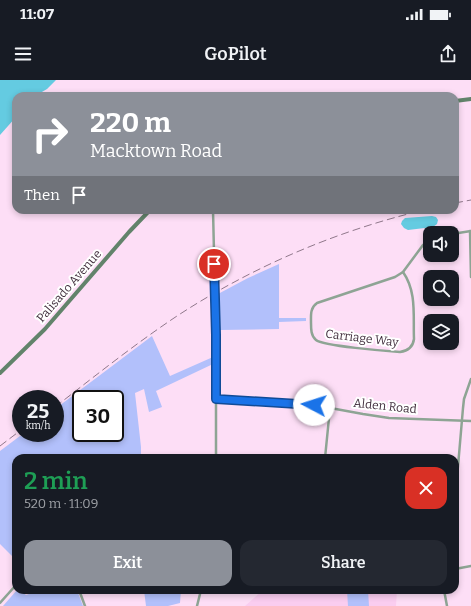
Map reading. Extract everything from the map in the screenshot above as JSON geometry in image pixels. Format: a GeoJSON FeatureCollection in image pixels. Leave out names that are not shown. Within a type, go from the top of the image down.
{"type":"FeatureCollection","features":[{"type":"Feature","properties":{"kind":"main road"},"geometry":{"type":"LineString","coordinates":[[459,100],[471,99]]}},
{"type":"Feature","properties":{"kind":"main road","name":"Palisado Avenue"},"geometry":{"type":"LineString","coordinates":[[0,373],[45,328],[146,214]]}},
{"type":"Feature","properties":{"kind":"street"},"geometry":{"type":"LineString","coordinates":[[213,214],[216,335],[216,454]]}},
{"type":"Feature","properties":{"kind":"street"},"geometry":{"type":"LineString","coordinates":[[459,233],[470,231],[471,277]]}},
{"type":"Feature","properties":{"kind":"street","name":"Carriage Way"},"geometry":{"type":"LineString","coordinates":[[403,272],[410,284],[413,294],[414,339],[413,344],[408,350],[400,352],[342,346],[319,342],[314,339],[311,331],[310,315],[317,303],[395,277],[410,265],[423,245]]}},
{"type":"Feature","properties":{"kind":"street"},"geometry":{"type":"LineString","coordinates":[[459,464],[464,399],[471,380]]}},
{"type":"Feature","properties":{"kind":"street","name":"Alden Road"},"geometry":{"type":"LineString","coordinates":[[216,399],[297,403],[389,418],[471,421]]}},
{"type":"Feature","properties":{"kind":"street"},"geometry":{"type":"LineString","coordinates":[[325,454],[330,408]]}},
{"type":"Feature","properties":{"kind":"street"},"geometry":{"type":"LineString","coordinates":[[459,568],[471,566]]}},
{"type":"Feature","properties":{"kind":"street"},"geometry":{"type":"LineString","coordinates":[[0,603],[12,590]]}},
{"type":"Feature","properties":{"kind":"street"},"geometry":{"type":"LineString","coordinates":[[80,594],[85,606]]}},
{"type":"Feature","properties":{"kind":"street"},"geometry":{"type":"LineString","coordinates":[[197,606],[200,594]]}},
{"type":"Feature","properties":{"kind":"street"},"geometry":{"type":"LineString","coordinates":[[445,594],[447,606]]}},
{"type":"Feature","properties":{"kind":"shaded area"},"geometry":{"type":"Polygon","coordinates":[[[0,80],[56,80],[42,92],[12,92],[12,122],[0,135],[0,80]]]}},
{"type":"Feature","properties":{"kind":"shaded area"},"geometry":{"type":"Polygon","coordinates":[[[432,216],[436,217],[438,220],[437,224],[434,226],[423,226],[423,228],[408,230],[401,224],[405,218],[432,216]]]}},
{"type":"Feature","properties":{"kind":"shaded area"},"geometry":{"type":"Polygon","coordinates":[[[279,264],[279,318],[306,318],[306,321],[279,322],[279,329],[219,330],[218,294],[279,264]]]}},
{"type":"Feature","properties":{"kind":"shaded area"},"geometry":{"type":"Polygon","coordinates":[[[152,336],[170,376],[213,357],[213,364],[156,391],[162,407],[149,412],[144,389],[135,393],[141,454],[12,454],[12,556],[0,544],[0,451],[12,442],[64,442],[64,402],[72,396],[72,442],[124,442],[124,390],[80,390],[152,336]]]}},
{"type":"Feature","properties":{"kind":"shaded area"},"geometry":{"type":"Polygon","coordinates":[[[14,594],[78,594],[83,606],[3,606],[14,594]]]}},
{"type":"Feature","properties":{"kind":"shaded area"},"geometry":{"type":"Polygon","coordinates":[[[144,594],[181,594],[180,603],[168,606],[146,606],[144,594]]]}},
{"type":"Feature","properties":{"kind":"shaded area"},"geometry":{"type":"Polygon","coordinates":[[[258,594],[397,594],[396,606],[245,606],[258,594]]]}},
{"type":"Feature","properties":{"kind":"shaded area"},"geometry":{"type":"Polygon","coordinates":[[[347,594],[368,594],[369,606],[348,606],[347,594]]]}},
{"type":"Feature","properties":{"kind":"railway"},"geometry":{"type":"LineString","coordinates":[[459,202],[471,200]]}},
{"type":"Feature","properties":{"kind":"railway"},"geometry":{"type":"LineString","coordinates":[[64,400],[115,360],[161,327],[206,298],[235,282],[296,252],[359,229],[409,214]]}},
{"type":"Feature","properties":{"kind":"railway"},"geometry":{"type":"LineString","coordinates":[[0,446],[12,437]]}},
{"type":"Feature","properties":{"kind":"route"},"geometry":{"type":"LineString","coordinates":[[214,264],[216,399],[314,405]]}}]}
